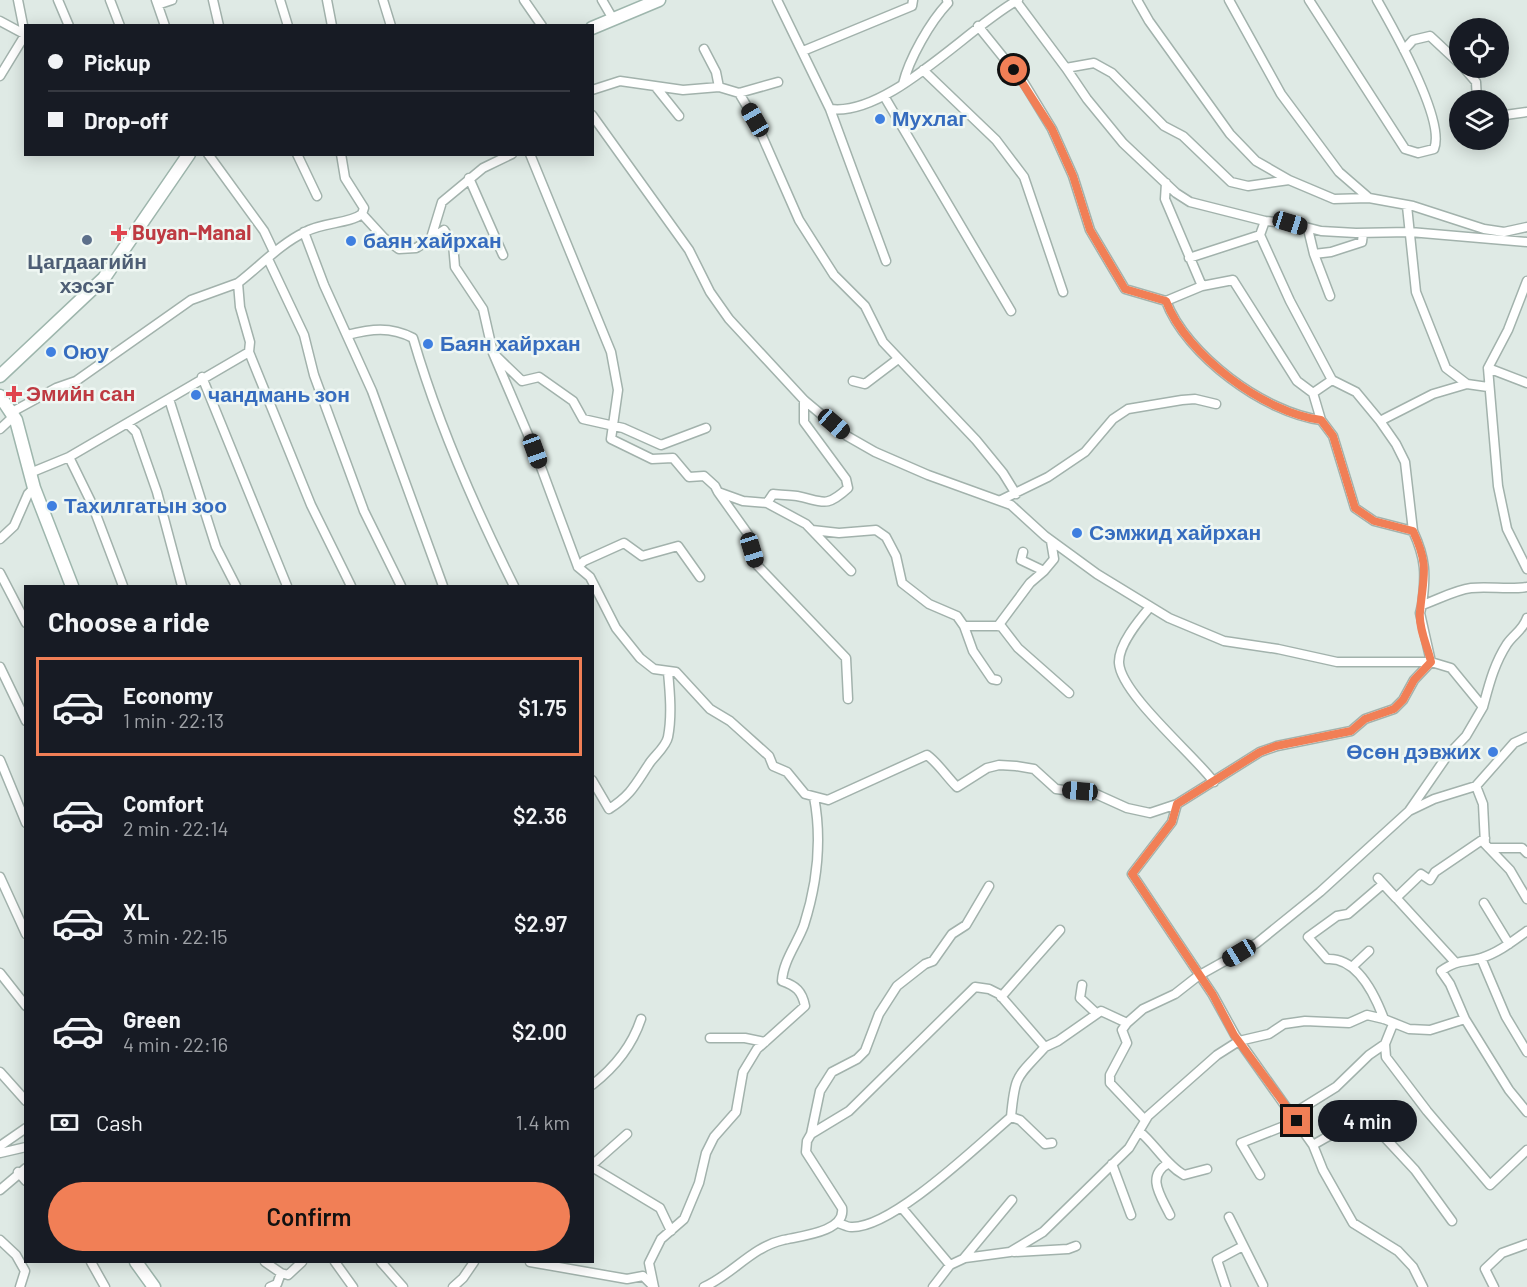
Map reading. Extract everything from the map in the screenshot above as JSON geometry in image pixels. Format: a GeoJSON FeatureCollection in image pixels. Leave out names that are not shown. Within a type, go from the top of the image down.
{"type":"FeatureCollection","features":[{"type":"Feature","properties":{"kind":"main road"},"geometry":{"type":"LineString","coordinates":[[594,27],[644,3],[660,0]]}},
{"type":"Feature","properties":{"kind":"main road"},"geometry":{"type":"LineString","coordinates":[[0,376],[104,278],[188,156]]}},
{"type":"Feature","properties":{"kind":"main road"},"geometry":{"type":"LineString","coordinates":[[0,396],[13,414],[34,488],[72,585]]}},
{"type":"Feature","properties":{"kind":"main road"},"geometry":{"type":"LineString","coordinates":[[137,1263],[154,1287]]}},
{"type":"Feature","properties":{"kind":"street"},"geometry":{"type":"LineString","coordinates":[[18,0],[24,30]]}},
{"type":"Feature","properties":{"kind":"street"},"geometry":{"type":"LineString","coordinates":[[58,0],[68,24]]}},
{"type":"Feature","properties":{"kind":"street"},"geometry":{"type":"LineString","coordinates":[[110,0],[119,24]]}},
{"type":"Feature","properties":{"kind":"street"},"geometry":{"type":"LineString","coordinates":[[157,0],[160,4],[172,0]]}},
{"type":"Feature","properties":{"kind":"street"},"geometry":{"type":"LineString","coordinates":[[157,0],[164,24]]}},
{"type":"Feature","properties":{"kind":"street"},"geometry":{"type":"LineString","coordinates":[[213,0],[219,24]]}},
{"type":"Feature","properties":{"kind":"street"},"geometry":{"type":"LineString","coordinates":[[280,0],[287,24]]}},
{"type":"Feature","properties":{"kind":"street"},"geometry":{"type":"LineString","coordinates":[[327,0],[332,24]]}},
{"type":"Feature","properties":{"kind":"street"},"geometry":{"type":"LineString","coordinates":[[383,0],[390,24]]}},
{"type":"Feature","properties":{"kind":"street"},"geometry":{"type":"LineString","coordinates":[[524,0],[542,24]]}},
{"type":"Feature","properties":{"kind":"street"},"geometry":{"type":"LineString","coordinates":[[602,0],[613,20]]}},
{"type":"Feature","properties":{"kind":"street"},"geometry":{"type":"LineString","coordinates":[[777,0],[830,109],[886,261]]}},
{"type":"Feature","properties":{"kind":"street"},"geometry":{"type":"LineString","coordinates":[[803,51],[912,6],[913,0]]}},
{"type":"Feature","properties":{"kind":"street"},"geometry":{"type":"LineString","coordinates":[[903,84],[915,54],[937,15],[948,3],[947,0]]}},
{"type":"Feature","properties":{"kind":"street"},"geometry":{"type":"LineString","coordinates":[[830,109],[851,109],[884,96],[1017,0],[1087,99],[1123,143],[1190,202],[1265,221],[1290,223],[1308,229],[1363,233],[1410,232],[1527,243]]}},
{"type":"Feature","properties":{"kind":"street"},"geometry":{"type":"LineString","coordinates":[[1137,0],[1149,21],[1230,134],[1256,161],[1289,180],[1334,199],[1369,198],[1504,232],[1527,226]]}},
{"type":"Feature","properties":{"kind":"street"},"geometry":{"type":"LineString","coordinates":[[1228,0],[1281,94],[1339,172],[1369,198]]}},
{"type":"Feature","properties":{"kind":"street"},"geometry":{"type":"LineString","coordinates":[[1309,0],[1405,149],[1418,153],[1434,149],[1438,141],[1434,118],[1404,50],[1377,0]]}},
{"type":"Feature","properties":{"kind":"street"},"geometry":{"type":"LineString","coordinates":[[0,21],[24,34]]}},
{"type":"Feature","properties":{"kind":"street"},"geometry":{"type":"LineString","coordinates":[[978,26],[1024,83],[1052,129],[1073,176],[1090,230],[1125,289],[1166,301],[1202,286],[1233,279],[1297,381],[1313,393],[1321,420],[1333,436],[1355,508],[1374,521],[1413,531]]}},
{"type":"Feature","properties":{"kind":"street"},"geometry":{"type":"LineString","coordinates":[[1404,50],[1413,39],[1430,36],[1449,54]]}},
{"type":"Feature","properties":{"kind":"street"},"geometry":{"type":"LineString","coordinates":[[0,76],[24,37]]}},
{"type":"Feature","properties":{"kind":"street"},"geometry":{"type":"LineString","coordinates":[[705,49],[716,72],[719,87]]}},
{"type":"Feature","properties":{"kind":"street"},"geometry":{"type":"LineString","coordinates":[[1066,68],[1094,63],[1112,73],[1164,126],[1183,136],[1231,182],[1248,186],[1289,180]]}},
{"type":"Feature","properties":{"kind":"street"},"geometry":{"type":"LineString","coordinates":[[923,70],[996,140],[1024,177],[1063,292]]}},
{"type":"Feature","properties":{"kind":"street"},"geometry":{"type":"LineString","coordinates":[[594,89],[620,81],[683,90],[719,87],[739,93],[778,82]]}},
{"type":"Feature","properties":{"kind":"street"},"geometry":{"type":"LineString","coordinates":[[654,86],[679,116]]}},
{"type":"Feature","properties":{"kind":"street"},"geometry":{"type":"LineString","coordinates":[[739,93],[755,120],[799,220],[834,275],[865,306],[883,342],[976,440],[1003,473],[1016,494]]}},
{"type":"Feature","properties":{"kind":"street"},"geometry":{"type":"LineString","coordinates":[[884,96],[1011,311]]}},
{"type":"Feature","properties":{"kind":"street"},"geometry":{"type":"LineString","coordinates":[[1509,114],[1527,112]]}},
{"type":"Feature","properties":{"kind":"street"},"geometry":{"type":"LineString","coordinates":[[594,118],[689,250],[710,292],[729,319],[804,400],[847,435],[875,452],[928,476],[1001,500],[1051,541],[1097,574],[1168,618],[1224,641],[1278,649],[1337,662],[1431,662],[1451,668],[1483,707]]}},
{"type":"Feature","properties":{"kind":"street"},"geometry":{"type":"LineString","coordinates":[[209,156],[264,231],[274,252]]}},
{"type":"Feature","properties":{"kind":"street"},"geometry":{"type":"LineString","coordinates":[[298,156],[317,196]]}},
{"type":"Feature","properties":{"kind":"street"},"geometry":{"type":"LineString","coordinates":[[0,429],[13,414],[56,388],[76,381],[191,300],[238,283],[274,252],[304,232],[325,223],[356,219],[362,214],[364,208],[345,178],[342,156]]}},
{"type":"Feature","properties":{"kind":"street"},"geometry":{"type":"LineString","coordinates":[[431,238],[442,202],[469,178],[508,156]]}},
{"type":"Feature","properties":{"kind":"street"},"geometry":{"type":"LineString","coordinates":[[531,156],[611,352],[618,390],[611,426],[611,439],[652,459],[673,458],[689,477],[704,476],[715,486],[748,534],[757,565],[846,658],[849,699]]}},
{"type":"Feature","properties":{"kind":"street"},"geometry":{"type":"LineString","coordinates":[[469,178],[503,255]]}},
{"type":"Feature","properties":{"kind":"street"},"geometry":{"type":"LineString","coordinates":[[1166,183],[1165,200],[1202,286]]}},
{"type":"Feature","properties":{"kind":"street"},"geometry":{"type":"LineString","coordinates":[[1407,206],[1416,292],[1429,331],[1446,368],[1467,384]]}},
{"type":"Feature","properties":{"kind":"street"},"geometry":{"type":"LineString","coordinates":[[362,214],[384,238],[399,249],[416,248],[444,230],[453,244],[455,267],[483,309],[493,353],[535,451],[578,567],[590,577],[616,628],[640,658],[654,669],[676,672],[710,709],[730,721],[769,756],[773,766],[787,772],[805,794],[828,800],[927,755],[937,762],[944,775],[957,787],[987,768],[999,765],[1016,766],[1034,770],[1056,789],[1096,794],[1127,808],[1150,813],[1177,804],[1260,752],[1276,746],[1351,731],[1365,719],[1394,709],[1403,700],[1414,680],[1431,662]]}},
{"type":"Feature","properties":{"kind":"street"},"geometry":{"type":"LineString","coordinates":[[1265,221],[1260,235],[1290,301],[1332,380],[1356,392],[1380,421],[1405,462],[1413,531],[1423,552],[1426,579],[1420,613],[1431,662]]}},
{"type":"Feature","properties":{"kind":"street"},"geometry":{"type":"LineString","coordinates":[[1308,229],[1314,254],[1330,296]]}},
{"type":"Feature","properties":{"kind":"street"},"geometry":{"type":"LineString","coordinates":[[304,232],[324,285],[372,391],[443,585]]}},
{"type":"Feature","properties":{"kind":"street"},"geometry":{"type":"LineString","coordinates":[[1314,254],[1331,252],[1362,242],[1363,233]]}},
{"type":"Feature","properties":{"kind":"street"},"geometry":{"type":"LineString","coordinates":[[1189,258],[1260,235]]}},
{"type":"Feature","properties":{"kind":"street"},"geometry":{"type":"LineString","coordinates":[[268,259],[304,335],[314,375],[364,511],[401,585]]}},
{"type":"Feature","properties":{"kind":"street"},"geometry":{"type":"LineString","coordinates":[[238,283],[240,307],[250,342],[249,352],[311,506],[350,585]]}},
{"type":"Feature","properties":{"kind":"street"},"geometry":{"type":"LineString","coordinates":[[1527,283],[1508,330],[1488,368],[1498,486],[1507,529],[1527,569]]}},
{"type":"Feature","properties":{"kind":"street"},"geometry":{"type":"LineString","coordinates":[[1166,301],[1173,319],[1187,337],[1233,380],[1277,408],[1299,417],[1321,420]]}},
{"type":"Feature","properties":{"kind":"street"},"geometry":{"type":"LineString","coordinates":[[347,335],[375,328],[401,332],[413,338],[430,397],[483,524],[514,585]]}},
{"type":"Feature","properties":{"kind":"street"},"geometry":{"type":"LineString","coordinates":[[30,473],[69,457],[128,424],[202,377],[249,352]]}},
{"type":"Feature","properties":{"kind":"street"},"geometry":{"type":"LineString","coordinates":[[493,353],[522,381],[539,377],[573,401],[583,419],[623,428],[661,445],[706,428]]}},
{"type":"Feature","properties":{"kind":"street"},"geometry":{"type":"LineString","coordinates":[[853,381],[866,384],[898,359]]}},
{"type":"Feature","properties":{"kind":"street"},"geometry":{"type":"LineString","coordinates":[[1488,368],[1527,383]]}},
{"type":"Feature","properties":{"kind":"street"},"geometry":{"type":"LineString","coordinates":[[202,377],[287,585]]}},
{"type":"Feature","properties":{"kind":"street"},"geometry":{"type":"LineString","coordinates":[[1313,393],[1332,380]]}},
{"type":"Feature","properties":{"kind":"street"},"geometry":{"type":"LineString","coordinates":[[1380,421],[1433,394],[1467,384],[1488,387]]}},
{"type":"Feature","properties":{"kind":"street"},"geometry":{"type":"LineString","coordinates":[[169,399],[216,547],[235,585]]}},
{"type":"Feature","properties":{"kind":"street"},"geometry":{"type":"LineString","coordinates":[[767,503],[773,494],[798,496],[816,503],[835,500],[848,488],[846,478],[804,422],[804,400]]}},
{"type":"Feature","properties":{"kind":"street"},"geometry":{"type":"LineString","coordinates":[[1001,500],[1048,477],[1085,452],[1113,419],[1128,409],[1182,400],[1216,404]]}},
{"type":"Feature","properties":{"kind":"street"},"geometry":{"type":"LineString","coordinates":[[128,424],[136,432],[157,492],[182,585]]}},
{"type":"Feature","properties":{"kind":"street"},"geometry":{"type":"LineString","coordinates":[[69,457],[92,504],[123,585]]}},
{"type":"Feature","properties":{"kind":"street"},"geometry":{"type":"LineString","coordinates":[[0,539],[14,526],[28,494],[34,488]]}},
{"type":"Feature","properties":{"kind":"street"},"geometry":{"type":"LineString","coordinates":[[718,492],[743,501],[767,503],[806,524],[851,572]]}},
{"type":"Feature","properties":{"kind":"street"},"geometry":{"type":"LineString","coordinates":[[812,530],[839,533],[876,530],[886,537],[896,556],[902,583],[929,604],[957,616],[964,626],[979,662],[992,679],[997,680]]}},
{"type":"Feature","properties":{"kind":"street"},"geometry":{"type":"LineString","coordinates":[[998,626],[1030,583],[1054,559],[1051,541]]}},
{"type":"Feature","properties":{"kind":"street"},"geometry":{"type":"LineString","coordinates":[[578,567],[584,561],[624,543],[642,556],[678,546],[700,577]]}},
{"type":"Feature","properties":{"kind":"street"},"geometry":{"type":"LineString","coordinates":[[1023,552],[1021,560],[1044,571]]}},
{"type":"Feature","properties":{"kind":"street"},"geometry":{"type":"LineString","coordinates":[[0,573],[24,619]]}},
{"type":"Feature","properties":{"kind":"street"},"geometry":{"type":"LineString","coordinates":[[1422,605],[1468,588],[1488,587],[1506,590],[1527,587]]}},
{"type":"Feature","properties":{"kind":"street"},"geometry":{"type":"LineString","coordinates":[[1150,607],[1123,648],[1119,663],[1125,679],[1166,731],[1203,767],[1214,782]]}},
{"type":"Feature","properties":{"kind":"street"},"geometry":{"type":"LineString","coordinates":[[1145,1120],[1110,1083],[1110,1075],[1126,1043],[1122,1030],[1127,1023],[1143,1009],[1175,994],[1198,976],[1257,942],[1320,891],[1409,811],[1447,756],[1466,736],[1483,707],[1495,665],[1508,642],[1523,628],[1527,618]]}},
{"type":"Feature","properties":{"kind":"street"},"geometry":{"type":"LineString","coordinates":[[964,626],[998,626],[1018,648],[1069,693]]}},
{"type":"Feature","properties":{"kind":"street"},"geometry":{"type":"LineString","coordinates":[[0,667],[24,717]]}},
{"type":"Feature","properties":{"kind":"street"},"geometry":{"type":"LineString","coordinates":[[594,783],[609,809],[623,800],[638,785],[648,765],[668,740],[671,698],[668,672]]}},
{"type":"Feature","properties":{"kind":"street"},"geometry":{"type":"LineString","coordinates":[[1409,811],[1434,799],[1476,786],[1514,743],[1527,737]]}},
{"type":"Feature","properties":{"kind":"street"},"geometry":{"type":"LineString","coordinates":[[0,760],[24,818]]}},
{"type":"Feature","properties":{"kind":"street"},"geometry":{"type":"LineString","coordinates":[[1476,786],[1483,804],[1485,838],[1489,848],[1510,870],[1527,899]]}},
{"type":"Feature","properties":{"kind":"street"},"geometry":{"type":"LineString","coordinates":[[654,1286],[649,1263],[661,1239],[684,1219],[699,1184],[706,1153],[714,1137],[736,1112],[743,1072],[757,1049],[805,1006],[802,993],[794,986],[782,981],[803,926],[815,872],[820,828],[814,797]]}},
{"type":"Feature","properties":{"kind":"street"},"geometry":{"type":"LineString","coordinates":[[1177,804],[1172,822],[1132,874],[1198,976],[1213,995],[1239,1041],[1313,1145],[1327,1178],[1353,1222],[1398,1251],[1413,1268],[1423,1287]]}},
{"type":"Feature","properties":{"kind":"street"},"geometry":{"type":"LineString","coordinates":[[1380,881],[1396,898],[1420,874],[1430,880],[1435,872],[1485,838]]}},
{"type":"Feature","properties":{"kind":"street"},"geometry":{"type":"LineString","coordinates":[[1489,848],[1522,848],[1527,853]]}},
{"type":"Feature","properties":{"kind":"street"},"geometry":{"type":"LineString","coordinates":[[0,877],[24,930]]}},
{"type":"Feature","properties":{"kind":"street"},"geometry":{"type":"LineString","coordinates":[[1380,881],[1454,961]]}},
{"type":"Feature","properties":{"kind":"street"},"geometry":{"type":"LineString","coordinates":[[1380,881],[1348,914],[1337,915],[1308,936],[1327,959],[1337,958],[1352,967],[1377,999],[1384,1018]]}},
{"type":"Feature","properties":{"kind":"street"},"geometry":{"type":"LineString","coordinates":[[704,1287],[762,1247],[783,1240],[807,1237],[838,1223],[843,1214],[842,1208],[807,1152],[807,1141],[811,1134],[820,1091],[832,1072],[857,1059],[865,1051],[879,1014],[897,986],[925,964],[933,961],[952,934],[966,925],[989,886]]}},
{"type":"Feature","properties":{"kind":"street"},"geometry":{"type":"LineString","coordinates":[[1484,903],[1509,944]]}},
{"type":"Feature","properties":{"kind":"street"},"geometry":{"type":"LineString","coordinates":[[1001,997],[1060,930]]}},
{"type":"Feature","properties":{"kind":"street"},"geometry":{"type":"LineString","coordinates":[[1527,931],[1509,944],[1481,958],[1454,961],[1441,971],[1450,984],[1465,1019],[1509,1090],[1527,1112]]}},
{"type":"Feature","properties":{"kind":"street"},"geometry":{"type":"LineString","coordinates":[[1352,967],[1370,951]]}},
{"type":"Feature","properties":{"kind":"street"},"geometry":{"type":"LineString","coordinates":[[1481,958],[1506,1017],[1527,1052]]}},
{"type":"Feature","properties":{"kind":"street"},"geometry":{"type":"LineString","coordinates":[[0,973],[24,1003]]}},
{"type":"Feature","properties":{"kind":"street"},"geometry":{"type":"LineString","coordinates":[[1082,985],[1080,998],[1096,1013]]}},
{"type":"Feature","properties":{"kind":"street"},"geometry":{"type":"LineString","coordinates":[[811,1134],[849,1112],[975,987],[989,989],[1001,997],[1045,1047]]}},
{"type":"Feature","properties":{"kind":"street"},"geometry":{"type":"LineString","coordinates":[[838,1223],[851,1227],[864,1225],[902,1208],[1011,1117],[1014,1084],[1025,1066],[1045,1047],[1058,1041],[1101,1011],[1127,1023]]}},
{"type":"Feature","properties":{"kind":"street"},"geometry":{"type":"LineString","coordinates":[[1010,1252],[1043,1232],[1129,1148],[1145,1120],[1217,1055],[1239,1041],[1269,1034],[1284,1024],[1305,1021],[1349,1023],[1367,1015],[1384,1018],[1393,1024],[1409,1029],[1430,1030],[1465,1019]]}},
{"type":"Feature","properties":{"kind":"street"},"geometry":{"type":"LineString","coordinates":[[594,1083],[610,1071],[635,1036],[641,1019]]}},
{"type":"Feature","properties":{"kind":"street"},"geometry":{"type":"LineString","coordinates":[[1393,1024],[1385,1044],[1386,1058],[1426,1111],[1490,1185],[1527,1150]]}},
{"type":"Feature","properties":{"kind":"street"},"geometry":{"type":"LineString","coordinates":[[710,1038],[745,1038],[765,1042]]}},
{"type":"Feature","properties":{"kind":"street"},"geometry":{"type":"LineString","coordinates":[[1260,1175],[1241,1143],[1294,1118],[1336,1087],[1369,1055],[1385,1044]]}},
{"type":"Feature","properties":{"kind":"street"},"geometry":{"type":"LineString","coordinates":[[0,1072],[24,1099]]}},
{"type":"Feature","properties":{"kind":"street"},"geometry":{"type":"LineString","coordinates":[[1011,1117],[1020,1120],[1045,1144],[1052,1143]]}},
{"type":"Feature","properties":{"kind":"street"},"geometry":{"type":"LineString","coordinates":[[1313,1145],[1343,1128],[1374,1127],[1415,1170],[1452,1221]]}},
{"type":"Feature","properties":{"kind":"street"},"geometry":{"type":"LineString","coordinates":[[1,1149],[24,1130]]}},
{"type":"Feature","properties":{"kind":"street"},"geometry":{"type":"LineString","coordinates":[[1139,1131],[1169,1163],[1184,1175],[1207,1169]]}},
{"type":"Feature","properties":{"kind":"street"},"geometry":{"type":"LineString","coordinates":[[594,1164],[627,1134]]}},
{"type":"Feature","properties":{"kind":"street"},"geometry":{"type":"LineString","coordinates":[[1,1149],[24,1146]]}},
{"type":"Feature","properties":{"kind":"street"},"geometry":{"type":"LineString","coordinates":[[1169,1163],[1159,1169],[1155,1175],[1170,1215]]}},
{"type":"Feature","properties":{"kind":"street"},"geometry":{"type":"LineString","coordinates":[[1112,1164],[1131,1215]]}},
{"type":"Feature","properties":{"kind":"street"},"geometry":{"type":"LineString","coordinates":[[594,1167],[660,1208],[671,1231]]}},
{"type":"Feature","properties":{"kind":"street"},"geometry":{"type":"LineString","coordinates":[[0,1191],[22,1170]]}},
{"type":"Feature","properties":{"kind":"street"},"geometry":{"type":"LineString","coordinates":[[964,1258],[1012,1200]]}},
{"type":"Feature","properties":{"kind":"street"},"geometry":{"type":"LineString","coordinates":[[902,1208],[950,1265]]}},
{"type":"Feature","properties":{"kind":"street"},"geometry":{"type":"LineString","coordinates":[[1229,1217],[1262,1286]]}},
{"type":"Feature","properties":{"kind":"street"},"geometry":{"type":"LineString","coordinates":[[0,1240],[16,1254],[25,1272],[20,1287]]}},
{"type":"Feature","properties":{"kind":"street"},"geometry":{"type":"LineString","coordinates":[[1494,1287],[1485,1269],[1502,1253],[1527,1244]]}},
{"type":"Feature","properties":{"kind":"street"},"geometry":{"type":"LineString","coordinates":[[933,1287],[950,1265],[964,1258],[1010,1252],[1068,1249],[1076,1246]]}},
{"type":"Feature","properties":{"kind":"street"},"geometry":{"type":"LineString","coordinates":[[1226,1287],[1217,1260],[1243,1246]]}},
{"type":"Feature","properties":{"kind":"street"},"geometry":{"type":"LineString","coordinates":[[93,1263],[105,1287]]}},
{"type":"Feature","properties":{"kind":"street"},"geometry":{"type":"LineString","coordinates":[[266,1263],[288,1275],[301,1263]]}},
{"type":"Feature","properties":{"kind":"street"},"geometry":{"type":"LineString","coordinates":[[337,1263],[353,1287]]}},
{"type":"Feature","properties":{"kind":"street"},"geometry":{"type":"LineString","coordinates":[[382,1263],[404,1287]]}},
{"type":"Feature","properties":{"kind":"street"},"geometry":{"type":"LineString","coordinates":[[453,1287],[463,1278],[473,1263]]}},
{"type":"Feature","properties":{"kind":"street"},"geometry":{"type":"LineString","coordinates":[[536,1263],[627,1279],[643,1276],[654,1286]]}},
{"type":"Feature","properties":{"kind":"street"},"geometry":{"type":"LineString","coordinates":[[270,1287],[276,1284],[281,1273]]}},
{"type":"Feature","properties":{"kind":"place","name":"Мухлаг"},"geometry":{"type":"Point","coordinates":[880,119]}},
{"type":"Feature","properties":{"kind":"place","name":"Buyan-Manal"},"geometry":{"type":"Point","coordinates":[119,233]}},
{"type":"Feature","properties":{"kind":"place","name":"Цагдаагийн хэсэг"},"geometry":{"type":"Point","coordinates":[87,240]}},
{"type":"Feature","properties":{"kind":"place","name":"баян хайрхан"},"geometry":{"type":"Point","coordinates":[351,241]}},
{"type":"Feature","properties":{"kind":"place","name":"Баян хайрхан"},"geometry":{"type":"Point","coordinates":[428,344]}},
{"type":"Feature","properties":{"kind":"place","name":"Оюу"},"geometry":{"type":"Point","coordinates":[51,352]}},
{"type":"Feature","properties":{"kind":"place","name":"Эмийн сан"},"geometry":{"type":"Point","coordinates":[14,394]}},
{"type":"Feature","properties":{"kind":"place","name":"чандмань зон"},"geometry":{"type":"Point","coordinates":[196,395]}},
{"type":"Feature","properties":{"kind":"place","name":"Тахилгатын зоо"},"geometry":{"type":"Point","coordinates":[52,506]}},
{"type":"Feature","properties":{"kind":"place","name":"Сэмжид хайрхан"},"geometry":{"type":"Point","coordinates":[1077,533]}},
{"type":"Feature","properties":{"kind":"place","name":"Өсөн дэвжих"},"geometry":{"type":"Point","coordinates":[1493,752]}},
{"type":"Feature","properties":{"kind":"route"},"geometry":{"type":"LineString","coordinates":[[1014,70],[1052,129],[1073,176],[1090,230],[1125,289],[1166,301],[1173,319],[1187,337],[1233,380],[1277,408],[1299,417],[1321,420],[1333,436],[1355,508],[1374,521],[1413,531],[1423,552],[1426,579],[1420,613],[1431,662],[1414,680],[1400,704],[1386,713],[1365,719],[1351,731],[1276,746],[1260,752],[1177,804],[1172,822],[1132,874],[1198,976],[1213,995],[1234,1035],[1287,1111],[1297,1121]]}}]}
